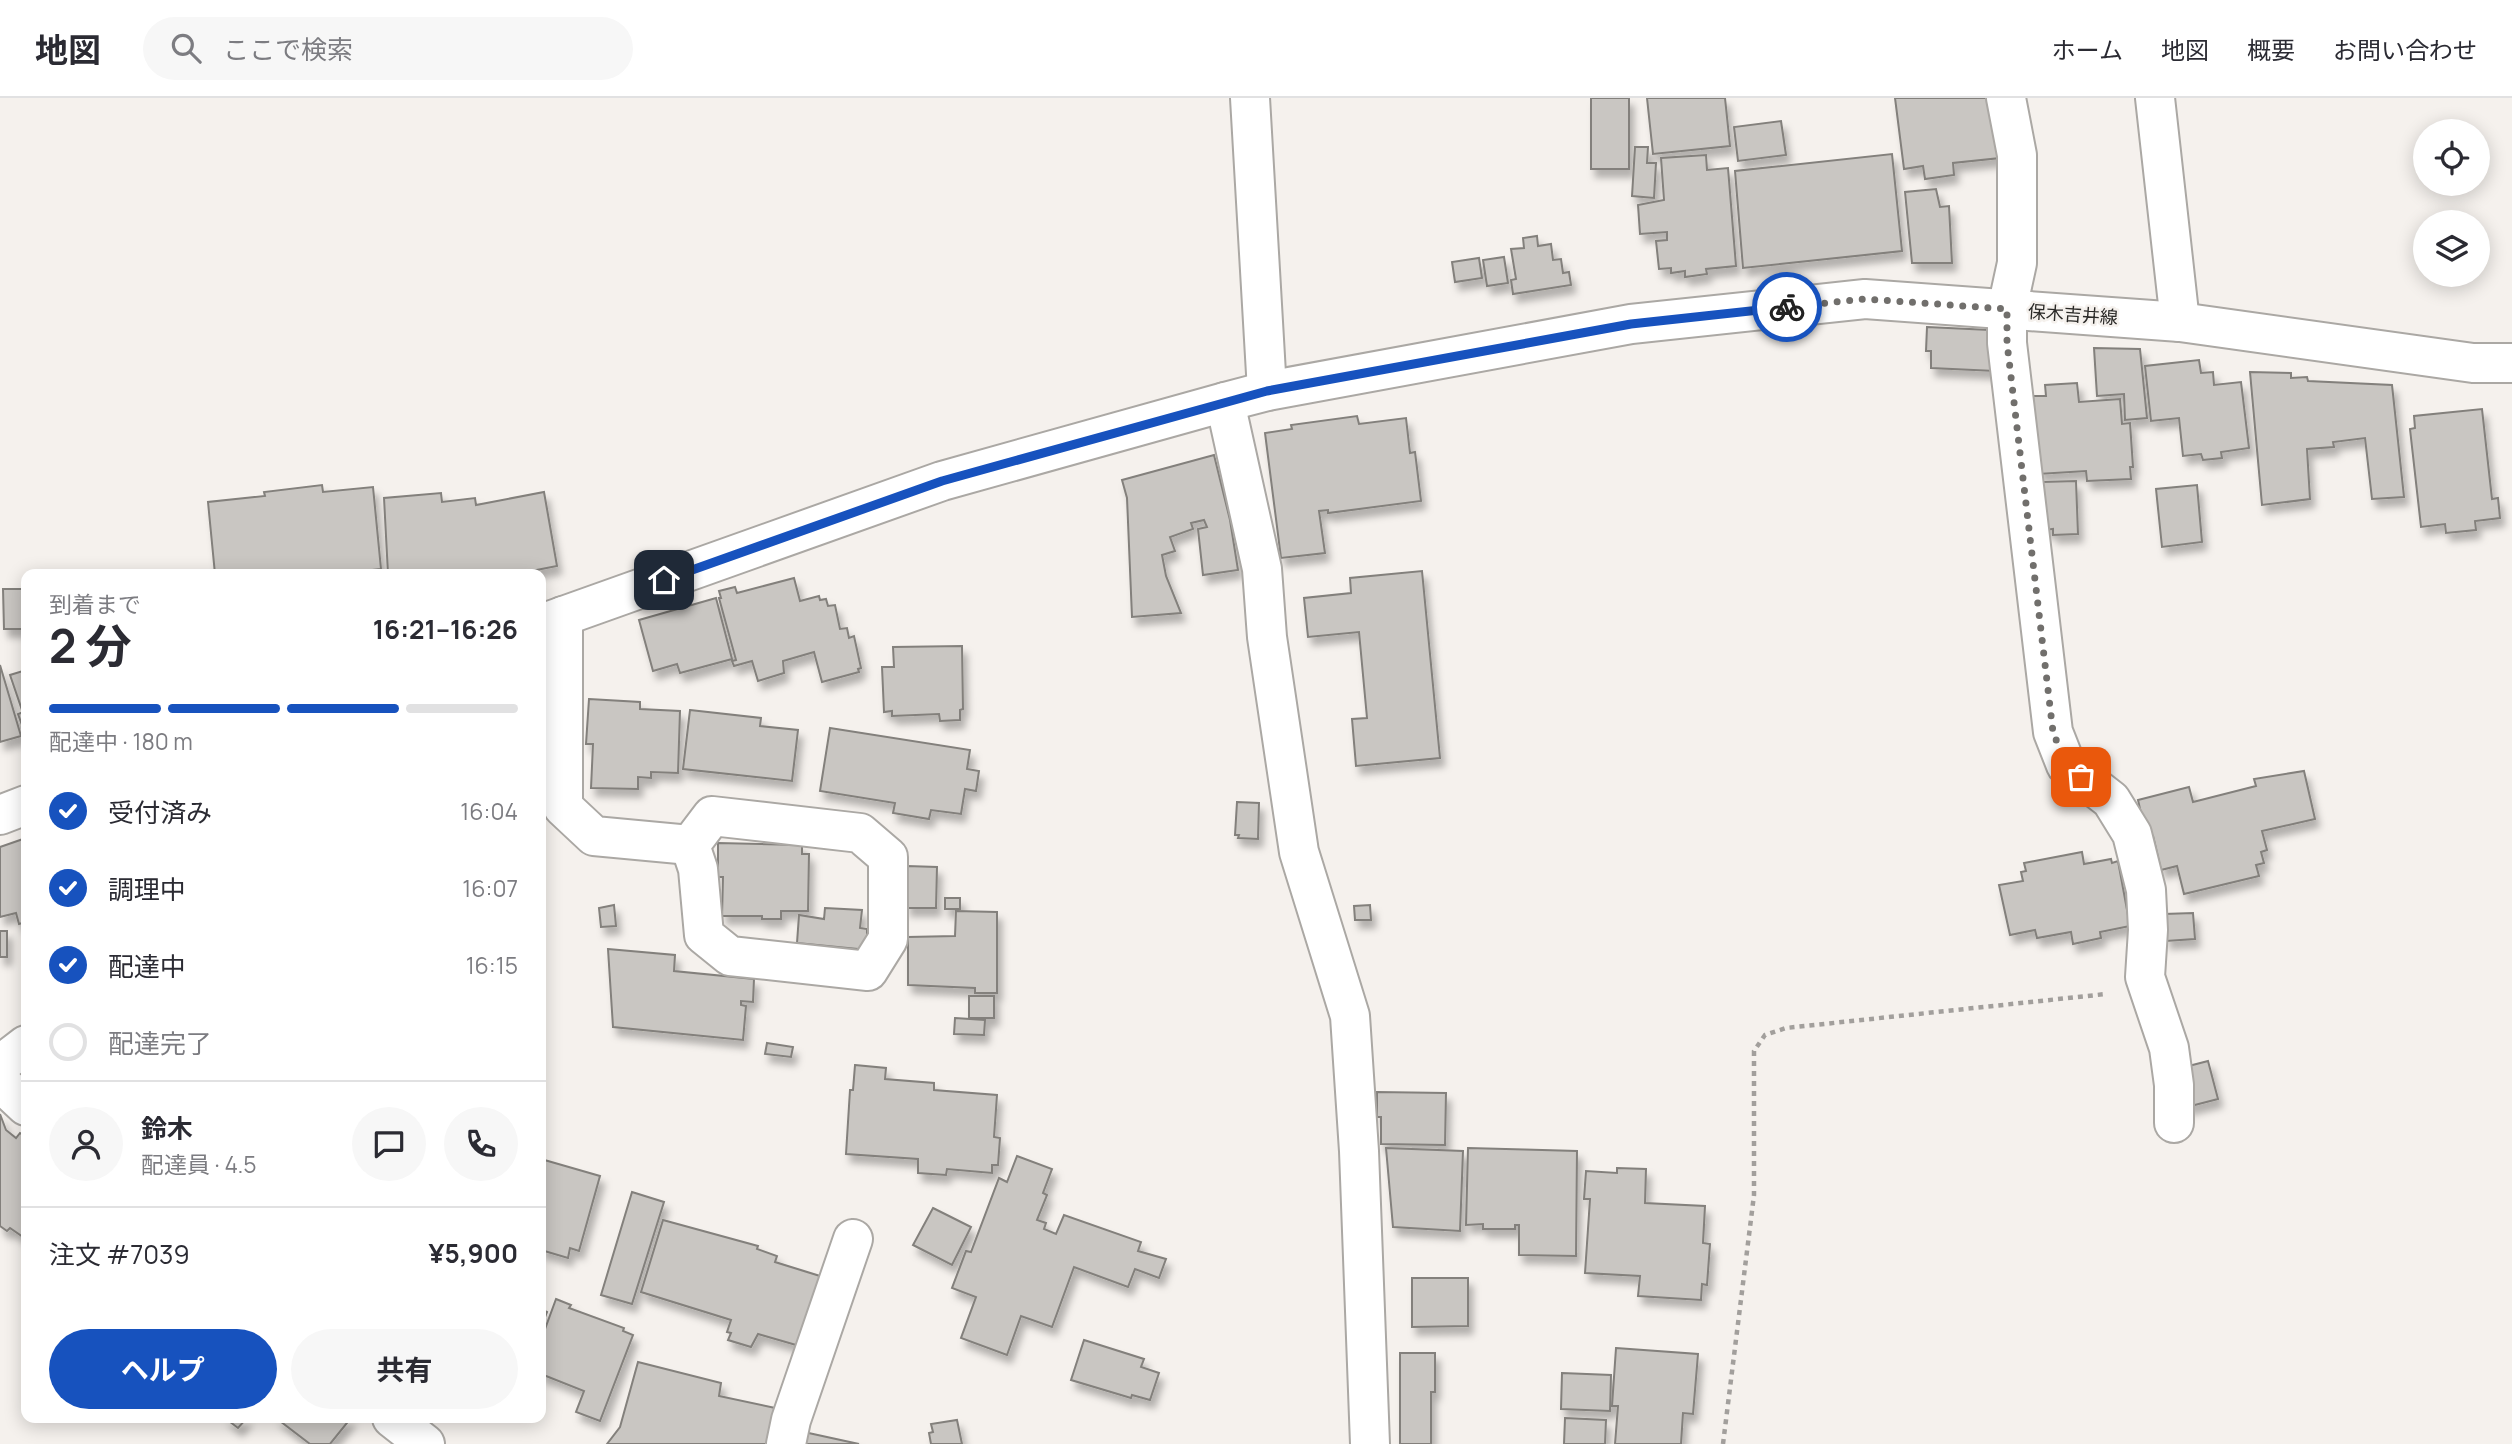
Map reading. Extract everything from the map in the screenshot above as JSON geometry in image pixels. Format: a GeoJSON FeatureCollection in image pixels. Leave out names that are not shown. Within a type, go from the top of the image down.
{"type":"FeatureCollection","features":[{"type":"Feature","properties":{"kind":"street"},"geometry":{"type":"LineString","coordinates":[[1250,98],[1267,391]]}},
{"type":"Feature","properties":{"kind":"street"},"geometry":{"type":"LineString","coordinates":[[2006,98],[2017,155],[2017,263],[2007,309],[2007,343],[2053,732],[2066,765],[2111,800],[2132,834],[2146,890],[2148,930],[2145,977],[2169,1048],[2174,1084],[2174,1124]]}},
{"type":"Feature","properties":{"kind":"street"},"geometry":{"type":"LineString","coordinates":[[2155,98],[2180,322]]}},
{"type":"Feature","properties":{"kind":"street","name":"保木吉井線"},"geometry":{"type":"LineString","coordinates":[[552,620],[942,481],[1225,402],[1267,391],[1645,322],[1865,299],[2180,322],[2473,363],[2512,363]]}},
{"type":"Feature","properties":{"kind":"street"},"geometry":{"type":"LineString","coordinates":[[1225,402],[1262,569],[1267,637],[1299,852],[1350,1016],[1359,1151],[1370,1444]]}},
{"type":"Feature","properties":{"kind":"street"},"geometry":{"type":"LineString","coordinates":[[552,620],[563,807],[594,836],[690,845]]}},
{"type":"Feature","properties":{"kind":"street"},"geometry":{"type":"LineString","coordinates":[[0,815],[21,808]]}},
{"type":"Feature","properties":{"kind":"street"},"geometry":{"type":"LineString","coordinates":[[712,816],[860,833],[888,857],[888,939],[868,971],[730,956],[704,935],[698,869],[690,845],[712,816]]}},
{"type":"Feature","properties":{"kind":"street"},"geometry":{"type":"LineString","coordinates":[[0,1065],[21,1049]]}},
{"type":"Feature","properties":{"kind":"street"},"geometry":{"type":"LineString","coordinates":[[0,1082],[21,1101]]}},
{"type":"Feature","properties":{"kind":"street"},"geometry":{"type":"LineString","coordinates":[[786,1444],[791,1420],[853,1239]]}},
{"type":"Feature","properties":{"kind":"street"},"geometry":{"type":"LineString","coordinates":[[398,1423],[425,1444]]}},
{"type":"Feature","properties":{"kind":"path"},"geometry":{"type":"LineString","coordinates":[[1723,1444],[1754,1195],[1754,1051],[1765,1035],[1786,1028],[2149,990]]}},
{"type":"Feature","properties":{"kind":"building"},"geometry":{"type":"Polygon","coordinates":[[[1591,98],[1629,98],[1629,169],[1591,169],[1591,98]]]}},
{"type":"Feature","properties":{"kind":"building"},"geometry":{"type":"Polygon","coordinates":[[[1647,98],[1725,98],[1730,146],[1653,154],[1647,98]]]}},
{"type":"Feature","properties":{"kind":"building"},"geometry":{"type":"Polygon","coordinates":[[[1895,98],[1993,98],[2000,158],[1953,163],[1954,175],[1925,179],[1923,166],[1904,169],[1895,98]]]}},
{"type":"Feature","properties":{"kind":"building"},"geometry":{"type":"Polygon","coordinates":[[[1781,121],[1786,155],[1738,161],[1734,127],[1781,121]]]}},
{"type":"Feature","properties":{"kind":"building"},"geometry":{"type":"Polygon","coordinates":[[[1635,147],[1648,147],[1647,163],[1656,163],[1654,198],[1632,196],[1635,147]]]}},
{"type":"Feature","properties":{"kind":"building"},"geometry":{"type":"Polygon","coordinates":[[[1892,154],[1902,251],[1743,268],[1735,171],[1892,154]]]}},
{"type":"Feature","properties":{"kind":"building"},"geometry":{"type":"Polygon","coordinates":[[[1706,155],[1707,170],[1728,168],[1736,266],[1706,269],[1707,274],[1685,277],[1685,271],[1671,273],[1671,268],[1659,269],[1656,241],[1667,240],[1667,232],[1640,234],[1638,205],[1664,200],[1661,158],[1706,155]]]}},
{"type":"Feature","properties":{"kind":"building"},"geometry":{"type":"Polygon","coordinates":[[[1936,189],[1940,207],[1949,206],[1952,263],[1912,263],[1905,192],[1936,189]]]}},
{"type":"Feature","properties":{"kind":"building"},"geometry":{"type":"Polygon","coordinates":[[[1537,236],[1538,246],[1551,244],[1553,260],[1561,259],[1563,273],[1569,272],[1571,285],[1513,294],[1511,280],[1516,279],[1511,249],[1524,248],[1523,238],[1537,236]]]}},
{"type":"Feature","properties":{"kind":"building"},"geometry":{"type":"Polygon","coordinates":[[[1504,257],[1508,283],[1487,286],[1483,260],[1504,257]]]}},
{"type":"Feature","properties":{"kind":"building"},"geometry":{"type":"Polygon","coordinates":[[[1479,258],[1482,278],[1455,282],[1452,262],[1479,258]]]}},
{"type":"Feature","properties":{"kind":"building"},"geometry":{"type":"Polygon","coordinates":[[[1927,327],[1990,330],[1995,371],[1931,368],[1931,351],[1926,351],[1927,327]]]}},
{"type":"Feature","properties":{"kind":"building"},"geometry":{"type":"Polygon","coordinates":[[[2094,348],[2140,349],[2147,418],[2125,420],[2124,394],[2097,396],[2094,348]]]}},
{"type":"Feature","properties":{"kind":"building"},"geometry":{"type":"Polygon","coordinates":[[[2199,360],[2201,373],[2213,372],[2214,385],[2241,382],[2249,448],[2221,452],[2222,458],[2203,460],[2201,454],[2183,456],[2179,418],[2151,421],[2145,366],[2199,360]]]}},
{"type":"Feature","properties":{"kind":"building"},"geometry":{"type":"Polygon","coordinates":[[[2250,372],[2291,373],[2291,378],[2307,377],[2308,381],[2392,385],[2404,497],[2372,499],[2365,438],[2333,442],[2334,447],[2307,449],[2310,499],[2262,505],[2250,372]]]}},
{"type":"Feature","properties":{"kind":"building"},"geometry":{"type":"Polygon","coordinates":[[[2077,383],[2079,402],[2120,399],[2122,424],[2130,423],[2133,467],[2130,467],[2131,479],[2087,481],[2086,471],[2038,474],[2033,396],[2046,396],[2045,385],[2077,383]]]}},
{"type":"Feature","properties":{"kind":"building"},"geometry":{"type":"Polygon","coordinates":[[[2482,409],[2492,499],[2498,498],[2500,518],[2475,521],[2476,530],[2446,533],[2445,524],[2421,527],[2410,429],[2415,428],[2414,416],[2482,409]]]}},
{"type":"Feature","properties":{"kind":"building"},"geometry":{"type":"Polygon","coordinates":[[[1357,416],[1359,424],[1406,418],[1410,453],[1415,452],[1421,501],[1328,513],[1328,510],[1319,511],[1325,553],[1281,558],[1265,433],[1292,429],[1291,425],[1357,416]]]}},
{"type":"Feature","properties":{"kind":"building"},"geometry":{"type":"Polygon","coordinates":[[[1214,455],[1230,520],[1238,570],[1203,575],[1198,529],[1207,527],[1204,520],[1191,523],[1193,529],[1170,537],[1175,551],[1162,555],[1166,576],[1181,613],[1132,617],[1127,498],[1122,480],[1214,455]]]}},
{"type":"Feature","properties":{"kind":"building"},"geometry":{"type":"Polygon","coordinates":[[[2076,481],[2078,534],[2053,535],[2053,529],[2045,530],[2042,482],[2076,481]]]}},
{"type":"Feature","properties":{"kind":"building"},"geometry":{"type":"Polygon","coordinates":[[[322,485],[323,492],[373,487],[381,569],[215,569],[208,502],[265,496],[264,492],[322,485]]]}},
{"type":"Feature","properties":{"kind":"building"},"geometry":{"type":"Polygon","coordinates":[[[2197,485],[2202,542],[2162,547],[2156,489],[2197,485]]]}},
{"type":"Feature","properties":{"kind":"building"},"geometry":{"type":"Polygon","coordinates":[[[544,492],[557,566],[542,569],[388,569],[384,498],[441,493],[442,502],[475,498],[476,505],[544,492]]]}},
{"type":"Feature","properties":{"kind":"building"},"geometry":{"type":"Polygon","coordinates":[[[1422,571],[1440,758],[1356,766],[1352,719],[1367,718],[1359,632],[1308,637],[1304,598],[1351,593],[1350,578],[1422,571]]]}},
{"type":"Feature","properties":{"kind":"building"},"geometry":{"type":"Polygon","coordinates":[[[794,578],[800,601],[819,596],[820,600],[826,599],[828,606],[835,605],[840,629],[847,628],[849,638],[854,636],[861,668],[858,669],[859,672],[822,682],[814,652],[783,661],[784,673],[758,681],[752,661],[734,666],[732,661],[736,660],[719,591],[735,587],[737,593],[794,578]]]}},
{"type":"Feature","properties":{"kind":"building"},"geometry":{"type":"Polygon","coordinates":[[[3,589],[21,589],[21,629],[4,629],[3,589]]]}},
{"type":"Feature","properties":{"kind":"building"},"geometry":{"type":"Polygon","coordinates":[[[716,598],[732,659],[680,673],[677,664],[653,671],[639,620],[716,598]]]}},
{"type":"Feature","properties":{"kind":"building"},"geometry":{"type":"Polygon","coordinates":[[[962,646],[963,709],[960,710],[960,720],[940,721],[939,714],[892,716],[892,711],[884,712],[882,667],[894,667],[893,647],[962,646]]]}},
{"type":"Feature","properties":{"kind":"building"},"geometry":{"type":"Polygon","coordinates":[[[0,665],[21,736],[0,742],[0,665]]]}},
{"type":"Feature","properties":{"kind":"building"},"geometry":{"type":"Polygon","coordinates":[[[21,672],[21,707],[10,675],[21,672]]]}},
{"type":"Feature","properties":{"kind":"building"},"geometry":{"type":"Polygon","coordinates":[[[589,699],[640,702],[640,709],[680,711],[678,773],[651,772],[651,778],[638,777],[638,789],[591,788],[593,744],[586,744],[589,699]]]}},
{"type":"Feature","properties":{"kind":"building"},"geometry":{"type":"Polygon","coordinates":[[[690,710],[761,718],[760,726],[798,730],[792,781],[683,769],[690,710]]]}},
{"type":"Feature","properties":{"kind":"building"},"geometry":{"type":"Polygon","coordinates":[[[830,728],[970,750],[967,769],[979,771],[976,791],[965,789],[961,814],[931,810],[929,819],[893,813],[895,803],[820,791],[830,728]]]}},
{"type":"Feature","properties":{"kind":"building"},"geometry":{"type":"Polygon","coordinates":[[[2304,771],[2315,819],[2262,831],[2267,850],[2261,852],[2264,863],[2256,865],[2259,876],[2184,894],[2177,866],[2161,870],[2153,836],[2150,837],[2143,822],[2138,800],[2189,787],[2193,802],[2256,786],[2254,779],[2304,771]]]}},
{"type":"Feature","properties":{"kind":"building"},"geometry":{"type":"Polygon","coordinates":[[[1237,802],[1259,803],[1258,839],[1238,838],[1239,835],[1235,835],[1237,802]]]}},
{"type":"Feature","properties":{"kind":"building"},"geometry":{"type":"Polygon","coordinates":[[[21,840],[19,924],[16,913],[0,917],[0,847],[21,840]]]}},
{"type":"Feature","properties":{"kind":"building"},"geometry":{"type":"Polygon","coordinates":[[[718,843],[802,845],[802,854],[809,854],[808,911],[781,911],[781,919],[722,916],[723,877],[718,877],[718,843]]]}},
{"type":"Feature","properties":{"kind":"building"},"geometry":{"type":"Polygon","coordinates":[[[2082,852],[2084,864],[2111,859],[2112,863],[2118,861],[2130,926],[2100,932],[2101,938],[2073,944],[2071,932],[2037,938],[2035,930],[2010,935],[1999,885],[2023,881],[2021,872],[2026,871],[2024,863],[2082,852]]]}},
{"type":"Feature","properties":{"kind":"building"},"geometry":{"type":"Polygon","coordinates":[[[907,866],[937,867],[936,908],[906,908],[907,866]]]}},
{"type":"Feature","properties":{"kind":"building"},"geometry":{"type":"Polygon","coordinates":[[[945,898],[960,898],[960,909],[945,909],[945,898]]]}},
{"type":"Feature","properties":{"kind":"building"},"geometry":{"type":"Polygon","coordinates":[[[614,905],[616,926],[601,927],[599,908],[614,905]]]}},
{"type":"Feature","properties":{"kind":"building"},"geometry":{"type":"Polygon","coordinates":[[[1370,905],[1371,920],[1355,920],[1354,906],[1370,905]]]}},
{"type":"Feature","properties":{"kind":"building"},"geometry":{"type":"Polygon","coordinates":[[[825,908],[862,910],[860,928],[867,929],[867,942],[858,949],[797,943],[799,915],[824,919],[825,908]]]}},
{"type":"Feature","properties":{"kind":"building"},"geometry":{"type":"Polygon","coordinates":[[[956,911],[997,912],[997,993],[975,993],[975,988],[908,985],[908,937],[955,936],[956,911]]]}},
{"type":"Feature","properties":{"kind":"building"},"geometry":{"type":"Polygon","coordinates":[[[2193,913],[2195,939],[2166,941],[2164,914],[2193,913]]]}},
{"type":"Feature","properties":{"kind":"building"},"geometry":{"type":"Polygon","coordinates":[[[0,931],[7,931],[7,957],[0,957],[0,931]]]}},
{"type":"Feature","properties":{"kind":"building"},"geometry":{"type":"Polygon","coordinates":[[[608,949],[675,955],[674,971],[754,979],[753,1002],[741,1001],[741,1005],[746,1006],[743,1040],[613,1027],[608,949]]]}},
{"type":"Feature","properties":{"kind":"building"},"geometry":{"type":"Polygon","coordinates":[[[969,996],[994,996],[994,1018],[969,1018],[969,996]]]}},
{"type":"Feature","properties":{"kind":"building"},"geometry":{"type":"Polygon","coordinates":[[[955,1018],[985,1020],[984,1035],[954,1034],[955,1018]]]}},
{"type":"Feature","properties":{"kind":"building"},"geometry":{"type":"Polygon","coordinates":[[[767,1043],[793,1047],[791,1057],[765,1054],[767,1043]]]}},
{"type":"Feature","properties":{"kind":"building"},"geometry":{"type":"Polygon","coordinates":[[[2208,1061],[2218,1099],[2187,1107],[2177,1069],[2208,1061]]]}},
{"type":"Feature","properties":{"kind":"building"},"geometry":{"type":"Polygon","coordinates":[[[855,1065],[886,1068],[885,1079],[934,1083],[934,1090],[997,1095],[994,1137],[1000,1138],[998,1165],[992,1165],[992,1173],[947,1169],[946,1175],[918,1173],[918,1159],[846,1154],[850,1090],[853,1090],[855,1065]]]}},
{"type":"Feature","properties":{"kind":"building"},"geometry":{"type":"Polygon","coordinates":[[[1377,1092],[1446,1093],[1445,1145],[1381,1144],[1377,1092]]]}},
{"type":"Feature","properties":{"kind":"building"},"geometry":{"type":"Polygon","coordinates":[[[0,1114],[6,1130],[16,1138],[21,1134],[21,1236],[10,1228],[7,1231],[0,1226],[0,1114]]]}},
{"type":"Feature","properties":{"kind":"building"},"geometry":{"type":"Polygon","coordinates":[[[1386,1148],[1463,1151],[1460,1231],[1393,1227],[1386,1148]]]}},
{"type":"Feature","properties":{"kind":"building"},"geometry":{"type":"Polygon","coordinates":[[[1468,1148],[1577,1151],[1576,1256],[1519,1255],[1519,1225],[1515,1225],[1515,1229],[1483,1229],[1483,1224],[1466,1225],[1468,1148]]]}},
{"type":"Feature","properties":{"kind":"building"},"geometry":{"type":"Polygon","coordinates":[[[1017,1156],[1052,1169],[1043,1193],[1047,1195],[1037,1220],[1046,1223],[1044,1229],[1056,1234],[1064,1215],[1141,1242],[1138,1251],[1166,1259],[1159,1278],[1135,1269],[1128,1287],[1074,1267],[1052,1327],[1021,1316],[1007,1355],[961,1338],[976,1297],[952,1288],[966,1251],[971,1252],[999,1178],[1007,1182],[1017,1156]]]}},
{"type":"Feature","properties":{"kind":"building"},"geometry":{"type":"Polygon","coordinates":[[[546,1160],[600,1176],[579,1251],[570,1248],[568,1258],[546,1251],[546,1160]]]}},
{"type":"Feature","properties":{"kind":"building"},"geometry":{"type":"Polygon","coordinates":[[[1617,1168],[1646,1169],[1645,1203],[1705,1206],[1703,1243],[1710,1244],[1707,1285],[1702,1284],[1701,1300],[1638,1296],[1640,1276],[1585,1273],[1590,1199],[1584,1199],[1586,1171],[1617,1173],[1617,1168]]]}},
{"type":"Feature","properties":{"kind":"building"},"geometry":{"type":"Polygon","coordinates":[[[632,1192],[664,1202],[632,1304],[601,1295],[632,1192]]]}},
{"type":"Feature","properties":{"kind":"building"},"geometry":{"type":"Polygon","coordinates":[[[933,1208],[971,1227],[952,1265],[913,1245],[933,1208]]]}},
{"type":"Feature","properties":{"kind":"building"},"geometry":{"type":"Polygon","coordinates":[[[663,1220],[758,1246],[757,1249],[777,1256],[775,1262],[820,1276],[803,1347],[758,1334],[751,1347],[728,1340],[731,1333],[727,1332],[731,1320],[641,1292],[663,1220]]]}},
{"type":"Feature","properties":{"kind":"building"},"geometry":{"type":"Polygon","coordinates":[[[1412,1278],[1468,1278],[1468,1326],[1412,1327],[1412,1278]]]}},
{"type":"Feature","properties":{"kind":"building"},"geometry":{"type":"Polygon","coordinates":[[[556,1299],[571,1305],[569,1308],[624,1328],[623,1331],[633,1335],[600,1421],[576,1412],[584,1391],[546,1376],[546,1326],[556,1299]]]}},
{"type":"Feature","properties":{"kind":"building"},"geometry":{"type":"Polygon","coordinates":[[[1084,1340],[1144,1359],[1141,1367],[1159,1373],[1150,1400],[1132,1395],[1131,1398],[1071,1380],[1084,1340]]]}},
{"type":"Feature","properties":{"kind":"building"},"geometry":{"type":"Polygon","coordinates":[[[1616,1348],[1698,1354],[1693,1414],[1683,1413],[1681,1444],[1615,1444],[1618,1406],[1612,1406],[1616,1348]]]}},
{"type":"Feature","properties":{"kind":"building"},"geometry":{"type":"Polygon","coordinates":[[[1400,1353],[1435,1353],[1435,1392],[1431,1392],[1431,1444],[1400,1444],[1400,1353]]]}},
{"type":"Feature","properties":{"kind":"building"},"geometry":{"type":"Polygon","coordinates":[[[638,1362],[721,1383],[719,1396],[780,1409],[774,1444],[607,1444],[620,1427],[638,1362]]]}},
{"type":"Feature","properties":{"kind":"building"},"geometry":{"type":"Polygon","coordinates":[[[1562,1373],[1611,1375],[1610,1411],[1561,1409],[1562,1373]]]}},
{"type":"Feature","properties":{"kind":"building"},"geometry":{"type":"Polygon","coordinates":[[[1565,1418],[1606,1420],[1605,1444],[1564,1444],[1565,1418]]]}},
{"type":"Feature","properties":{"kind":"building"},"geometry":{"type":"Polygon","coordinates":[[[957,1420],[962,1444],[931,1444],[931,1424],[957,1420]]]}},
{"type":"Feature","properties":{"kind":"building"},"geometry":{"type":"Polygon","coordinates":[[[283,1423],[347,1423],[330,1444],[310,1444],[283,1423]]]}},
{"type":"Feature","properties":{"kind":"building"},"geometry":{"type":"Polygon","coordinates":[[[804,1432],[859,1444],[801,1444],[804,1432]]]}},
{"type":"Feature","properties":{"kind":"way so far"},"geometry":{"type":"LineString","coordinates":[[1787,307],[1865,299],[2007,309],[2007,343],[2053,732],[2066,765],[2081,777]]}},
{"type":"Feature","properties":{"kind":"route"},"geometry":{"type":"LineString","coordinates":[[664,580],[942,481],[1267,391],[1631,324],[1787,307]]}}]}
